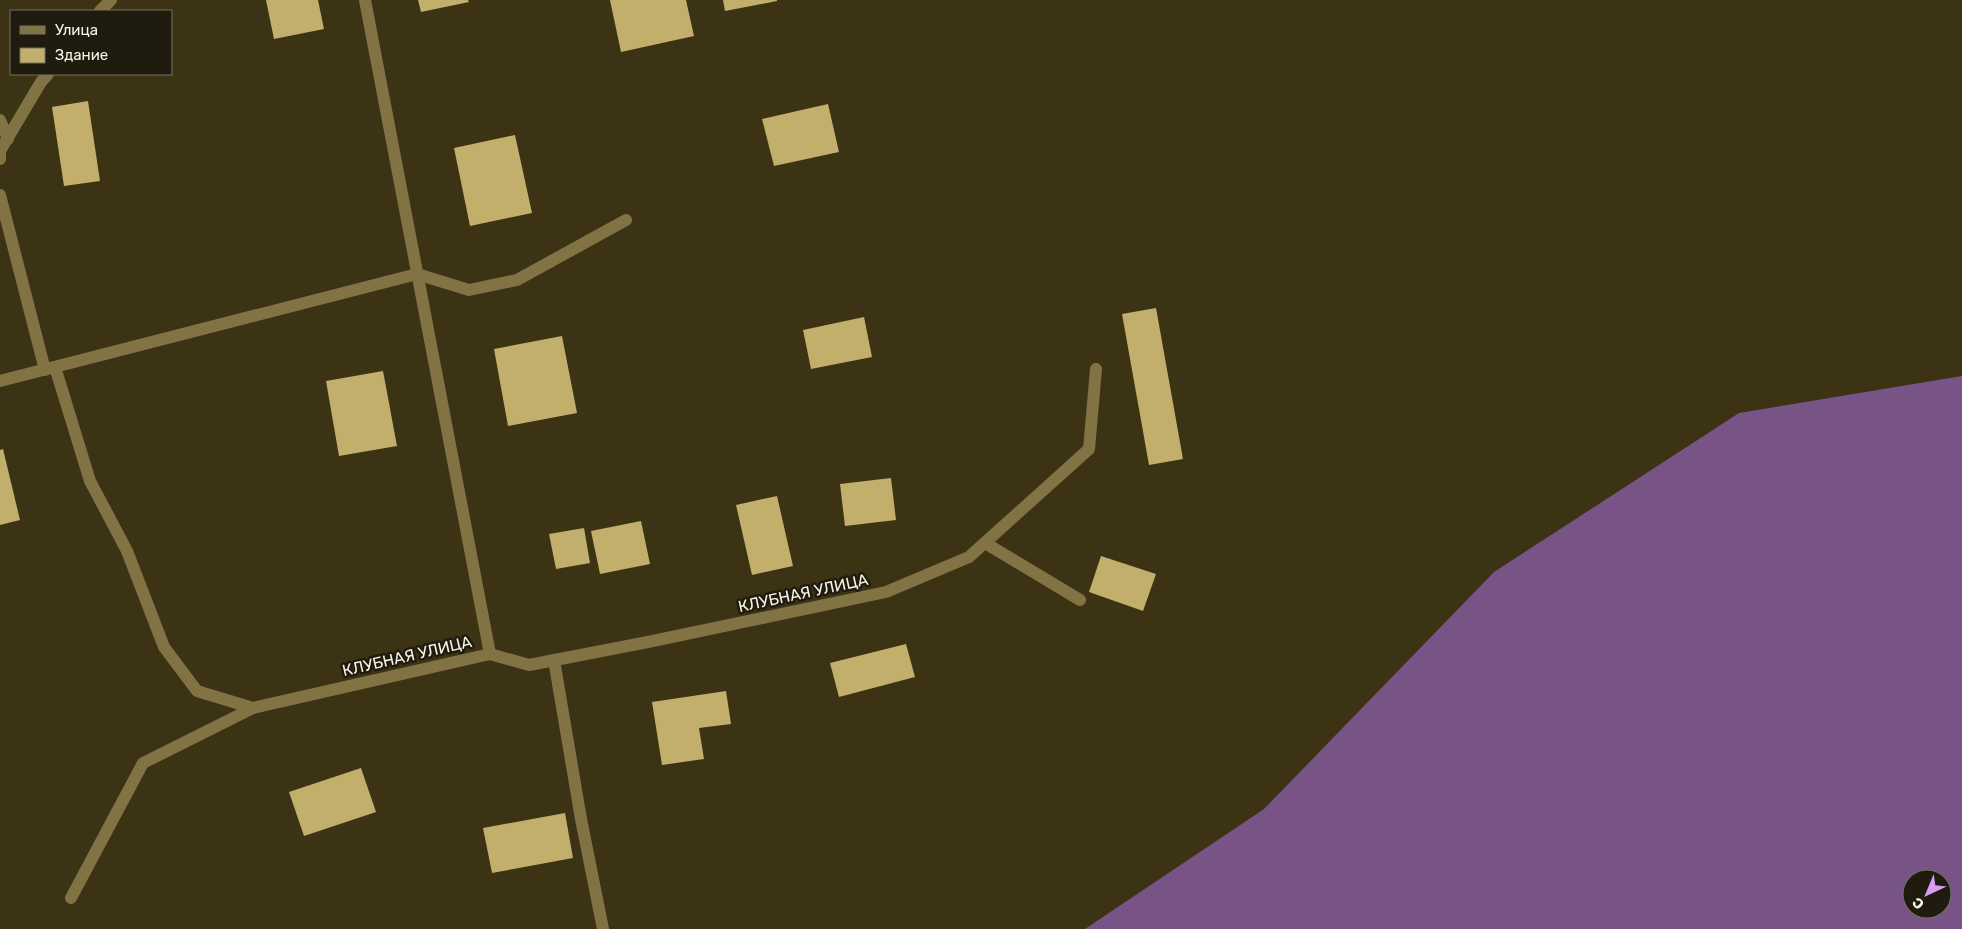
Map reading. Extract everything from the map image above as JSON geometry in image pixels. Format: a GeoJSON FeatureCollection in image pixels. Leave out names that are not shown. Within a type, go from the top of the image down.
{"type":"FeatureCollection","features":[{"type":"Feature","properties":{"kind":"street"},"geometry":{"type":"LineString","coordinates":[[101,10],[111,0]]}},
{"type":"Feature","properties":{"kind":"street"},"geometry":{"type":"LineString","coordinates":[[365,0],[490,654]]}},
{"type":"Feature","properties":{"kind":"street"},"geometry":{"type":"LineString","coordinates":[[0,159],[0,151],[41,82],[47,75]]}},
{"type":"Feature","properties":{"kind":"street"},"geometry":{"type":"LineString","coordinates":[[0,120],[8,139]]}},
{"type":"Feature","properties":{"kind":"street","name":"КЛУБНАЯ УЛИЦА"},"geometry":{"type":"LineString","coordinates":[[0,195],[50,368],[90,481],[127,552],[164,647],[197,691],[253,708],[490,654],[529,665],[886,592],[969,557],[1089,449],[1096,369]]}},
{"type":"Feature","properties":{"kind":"street"},"geometry":{"type":"LineString","coordinates":[[0,381],[417,274],[468,290],[517,280],[626,220]]}},
{"type":"Feature","properties":{"kind":"street"},"geometry":{"type":"LineString","coordinates":[[985,543],[1080,600]]}},
{"type":"Feature","properties":{"kind":"street"},"geometry":{"type":"LineString","coordinates":[[554,660],[581,819],[604,929]]}},
{"type":"Feature","properties":{"kind":"street"},"geometry":{"type":"LineString","coordinates":[[71,898],[143,763],[253,708]]}},
{"type":"Feature","properties":{"kind":"shaded area"},"geometry":{"type":"Polygon","coordinates":[[[1962,376],[1962,929],[1085,929],[1264,809],[1494,572],[1739,413],[1962,376]]]}},
{"type":"Feature","properties":{"kind":"building"},"geometry":{"type":"Polygon","coordinates":[[[266,0],[318,0],[324,29],[274,39],[266,0]]]}},
{"type":"Feature","properties":{"kind":"building"},"geometry":{"type":"Polygon","coordinates":[[[418,0],[468,0],[469,2],[421,12],[418,0]]]}},
{"type":"Feature","properties":{"kind":"building"},"geometry":{"type":"Polygon","coordinates":[[[610,0],[686,0],[694,36],[621,52],[610,0]]]}},
{"type":"Feature","properties":{"kind":"building"},"geometry":{"type":"Polygon","coordinates":[[[723,0],[777,0],[777,1],[725,11],[723,0]]]}},
{"type":"Feature","properties":{"kind":"building"},"geometry":{"type":"Polygon","coordinates":[[[88,101],[100,181],[64,186],[52,107],[88,101]]]}},
{"type":"Feature","properties":{"kind":"building"},"geometry":{"type":"Polygon","coordinates":[[[828,104],[839,152],[774,166],[762,119],[828,104]]]}},
{"type":"Feature","properties":{"kind":"building"},"geometry":{"type":"Polygon","coordinates":[[[515,135],[532,213],[470,226],[454,148],[515,135]]]}},
{"type":"Feature","properties":{"kind":"building"},"geometry":{"type":"Polygon","coordinates":[[[1156,308],[1183,459],[1149,465],[1122,314],[1156,308]]]}},
{"type":"Feature","properties":{"kind":"building"},"geometry":{"type":"Polygon","coordinates":[[[864,317],[872,357],[811,369],[803,330],[864,317]]]}},
{"type":"Feature","properties":{"kind":"building"},"geometry":{"type":"Polygon","coordinates":[[[562,336],[577,413],[508,426],[494,349],[562,336]]]}},
{"type":"Feature","properties":{"kind":"building"},"geometry":{"type":"Polygon","coordinates":[[[383,371],[397,446],[339,456],[326,381],[383,371]]]}},
{"type":"Feature","properties":{"kind":"building"},"geometry":{"type":"Polygon","coordinates":[[[3,449],[20,520],[0,525],[0,450],[3,449]]]}},
{"type":"Feature","properties":{"kind":"building"},"geometry":{"type":"Polygon","coordinates":[[[891,478],[896,520],[845,526],[840,484],[891,478]]]}},
{"type":"Feature","properties":{"kind":"building"},"geometry":{"type":"Polygon","coordinates":[[[777,496],[793,566],[752,575],[736,505],[777,496]]]}},
{"type":"Feature","properties":{"kind":"building"},"geometry":{"type":"Polygon","coordinates":[[[641,521],[650,564],[600,574],[591,531],[641,521]]]}},
{"type":"Feature","properties":{"kind":"building"},"geometry":{"type":"Polygon","coordinates":[[[584,528],[590,563],[556,569],[549,534],[584,528]]]}},
{"type":"Feature","properties":{"kind":"building"},"geometry":{"type":"Polygon","coordinates":[[[1101,556],[1156,574],[1143,611],[1089,592],[1101,556]]]}},
{"type":"Feature","properties":{"kind":"building"},"geometry":{"type":"Polygon","coordinates":[[[906,644],[915,677],[839,697],[830,663],[906,644]]]}},
{"type":"Feature","properties":{"kind":"building"},"geometry":{"type":"Polygon","coordinates":[[[726,691],[731,724],[699,728],[704,759],[662,765],[652,702],[726,691]]]}},
{"type":"Feature","properties":{"kind":"building"},"geometry":{"type":"Polygon","coordinates":[[[361,768],[376,812],[304,836],[289,792],[361,768]]]}},
{"type":"Feature","properties":{"kind":"building"},"geometry":{"type":"Polygon","coordinates":[[[565,813],[573,858],[492,873],[483,828],[565,813]]]}}]}
